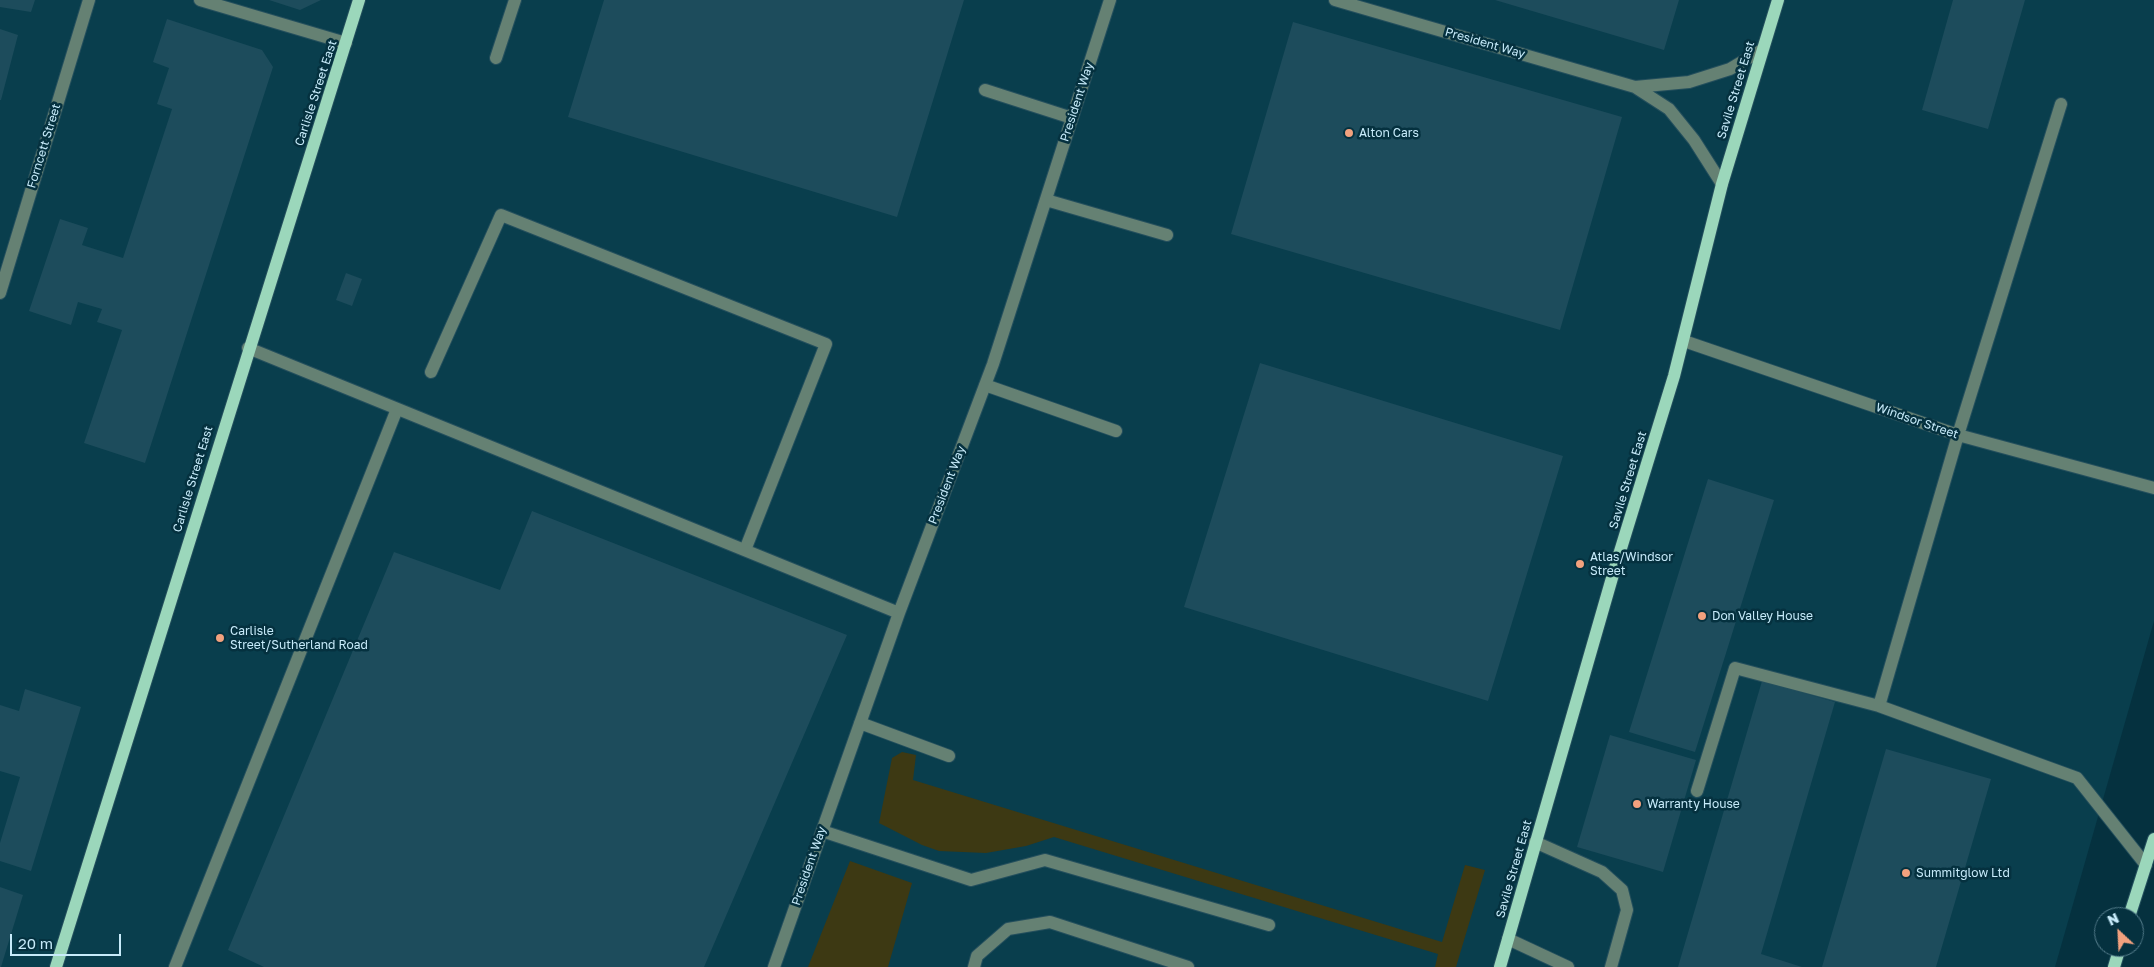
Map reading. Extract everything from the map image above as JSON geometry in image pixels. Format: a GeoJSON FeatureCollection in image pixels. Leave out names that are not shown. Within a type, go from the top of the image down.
{"type":"FeatureCollection","features":[{"type":"Feature","properties":{"kind":"main road","name":"Carlisle Street East"},"geometry":{"type":"LineString","coordinates":[[56,967],[248,348],[359,0]]}},
{"type":"Feature","properties":{"kind":"main road","name":"Savile Street East"},"geometry":{"type":"LineString","coordinates":[[1500,967],[1611,580],[1684,341],[1722,184],[1778,0]]}},
{"type":"Feature","properties":{"kind":"main road"},"geometry":{"type":"LineString","coordinates":[[2132,907],[2154,839]]}},
{"type":"Feature","properties":{"kind":"street","name":"Forncett Street"},"geometry":{"type":"LineString","coordinates":[[0,293],[89,0]]}},
{"type":"Feature","properties":{"kind":"street"},"geometry":{"type":"LineString","coordinates":[[200,0],[346,44]]}},
{"type":"Feature","properties":{"kind":"street"},"geometry":{"type":"LineString","coordinates":[[496,58],[515,0]]}},
{"type":"Feature","properties":{"kind":"street","name":"President Way"},"geometry":{"type":"LineString","coordinates":[[774,967],[898,613],[985,385],[1110,0]]}},
{"type":"Feature","properties":{"kind":"street","name":"President Way"},"geometry":{"type":"LineString","coordinates":[[1335,0],[1635,87],[1669,109],[1694,140],[1722,184]]}},
{"type":"Feature","properties":{"kind":"street","name":"President Way"},"geometry":{"type":"LineString","coordinates":[[1635,87],[1689,82],[1730,69],[1762,50]]}},
{"type":"Feature","properties":{"kind":"street"},"geometry":{"type":"LineString","coordinates":[[985,90],[1072,118]]}},
{"type":"Feature","properties":{"kind":"street"},"geometry":{"type":"LineString","coordinates":[[1880,706],[1958,435],[2061,104]]}},
{"type":"Feature","properties":{"kind":"street"},"geometry":{"type":"LineString","coordinates":[[1046,200],[1167,235]]}},
{"type":"Feature","properties":{"kind":"street"},"geometry":{"type":"LineString","coordinates":[[431,372],[500,215],[826,344],[745,550]]}},
{"type":"Feature","properties":{"kind":"street","name":"Windsor Street"},"geometry":{"type":"LineString","coordinates":[[1684,341],[1958,435],[2154,488]]}},
{"type":"Feature","properties":{"kind":"street"},"geometry":{"type":"LineString","coordinates":[[248,348],[898,613]]}},
{"type":"Feature","properties":{"kind":"street"},"geometry":{"type":"LineString","coordinates":[[985,385],[1116,431]]}},
{"type":"Feature","properties":{"kind":"street"},"geometry":{"type":"LineString","coordinates":[[175,967],[397,408]]}},
{"type":"Feature","properties":{"kind":"street"},"geometry":{"type":"LineString","coordinates":[[1697,791],[1736,668],[1880,706],[2077,778],[2146,865]]}},
{"type":"Feature","properties":{"kind":"street"},"geometry":{"type":"LineString","coordinates":[[860,722],[949,756]]}},
{"type":"Feature","properties":{"kind":"street"},"geometry":{"type":"LineString","coordinates":[[822,831],[971,880],[1045,860],[1269,925]]}},
{"type":"Feature","properties":{"kind":"street"},"geometry":{"type":"LineString","coordinates":[[1535,842],[1602,872],[1622,890],[1627,910],[1611,967]]}},
{"type":"Feature","properties":{"kind":"street"},"geometry":{"type":"LineString","coordinates":[[974,967],[977,956],[1008,929],[1050,922],[1188,967]]}},
{"type":"Feature","properties":{"kind":"street"},"geometry":{"type":"LineString","coordinates":[[1508,940],[1568,967]]}},
{"type":"Feature","properties":{"kind":"shaded area"},"geometry":{"type":"Polygon","coordinates":[[[0,0],[2154,0],[2154,621],[2055,967],[0,967],[0,0]]]}},
{"type":"Feature","properties":{"kind":"shaded area"},"geometry":{"type":"Polygon","coordinates":[[[902,752],[916,755],[913,780],[1442,942],[1465,865],[1485,870],[1456,967],[1435,967],[1438,954],[1054,837],[1026,846],[986,853],[939,851],[922,845],[879,823],[892,758],[902,752]]]}},
{"type":"Feature","properties":{"kind":"shaded area"},"geometry":{"type":"Polygon","coordinates":[[[850,861],[912,883],[888,967],[808,967],[850,861]]]}},
{"type":"Feature","properties":{"kind":"building"},"geometry":{"type":"Polygon","coordinates":[[[0,0],[35,0],[31,12],[0,7],[0,0]]]}},
{"type":"Feature","properties":{"kind":"building"},"geometry":{"type":"Polygon","coordinates":[[[269,0],[321,0],[300,10],[269,0]]]}},
{"type":"Feature","properties":{"kind":"building"},"geometry":{"type":"Polygon","coordinates":[[[604,0],[964,0],[897,217],[568,117],[604,0]]]}},
{"type":"Feature","properties":{"kind":"building"},"geometry":{"type":"Polygon","coordinates":[[[1495,0],[1679,0],[1664,50],[1495,0]]]}},
{"type":"Feature","properties":{"kind":"building"},"geometry":{"type":"Polygon","coordinates":[[[1953,0],[2025,0],[1988,129],[1922,110],[1953,0]]]}},
{"type":"Feature","properties":{"kind":"building"},"geometry":{"type":"Polygon","coordinates":[[[167,19],[262,50],[273,67],[145,463],[84,443],[122,330],[97,322],[102,309],[78,302],[71,325],[29,311],[60,219],[88,228],[82,245],[123,258],[172,109],[157,104],[169,68],[153,62],[167,19]]]}},
{"type":"Feature","properties":{"kind":"building"},"geometry":{"type":"Polygon","coordinates":[[[1293,22],[1622,117],[1560,330],[1231,234],[1293,22]]]}},
{"type":"Feature","properties":{"kind":"building"},"geometry":{"type":"Polygon","coordinates":[[[0,29],[18,35],[1,100],[0,100],[0,29]]]}},
{"type":"Feature","properties":{"kind":"building"},"geometry":{"type":"Polygon","coordinates":[[[346,273],[362,279],[352,306],[336,300],[346,273]]]}},
{"type":"Feature","properties":{"kind":"building"},"geometry":{"type":"Polygon","coordinates":[[[1260,363],[1563,456],[1488,701],[1184,607],[1260,363]]]}},
{"type":"Feature","properties":{"kind":"building","name":"Don Valley House"},"geometry":{"type":"Polygon","coordinates":[[[1708,479],[1774,500],[1695,752],[1629,732],[1708,479]]]}},
{"type":"Feature","properties":{"kind":"building"},"geometry":{"type":"Polygon","coordinates":[[[532,511],[847,635],[704,967],[264,967],[228,950],[394,552],[500,590],[532,511]]]}},
{"type":"Feature","properties":{"kind":"building"},"geometry":{"type":"Polygon","coordinates":[[[1762,681],[1835,702],[1761,954],[1802,967],[1678,967],[1762,681]]]}},
{"type":"Feature","properties":{"kind":"building"},"geometry":{"type":"Polygon","coordinates":[[[25,689],[81,707],[31,871],[0,861],[0,843],[20,777],[0,771],[0,705],[19,711],[25,689]]]}},
{"type":"Feature","properties":{"kind":"building","name":"Warranty House"},"geometry":{"type":"Polygon","coordinates":[[[1610,735],[1696,760],[1663,872],[1577,847],[1610,735]]]}},
{"type":"Feature","properties":{"kind":"building","name":"Summitglow Ltd"},"geometry":{"type":"Polygon","coordinates":[[[1886,749],[1991,779],[1936,967],[1822,967],[1886,749]]]}},
{"type":"Feature","properties":{"kind":"building"},"geometry":{"type":"Polygon","coordinates":[[[0,887],[23,895],[1,967],[0,967],[0,887]]]}},
{"type":"Feature","properties":{"kind":"place","name":"Alton Cars"},"geometry":{"type":"Point","coordinates":[1349,133]}},
{"type":"Feature","properties":{"kind":"place","name":"Atlas/Windsor Street"},"geometry":{"type":"Point","coordinates":[1580,564]}},
{"type":"Feature","properties":{"kind":"place","name":"Don Valley House"},"geometry":{"type":"Point","coordinates":[1702,616]}},
{"type":"Feature","properties":{"kind":"place","name":"Carlisle Street/Sutherland Road"},"geometry":{"type":"Point","coordinates":[220,638]}},
{"type":"Feature","properties":{"kind":"place","name":"Warranty House"},"geometry":{"type":"Point","coordinates":[1637,804]}},
{"type":"Feature","properties":{"kind":"place","name":"Summitglow Ltd"},"geometry":{"type":"Point","coordinates":[1906,873]}}]}
